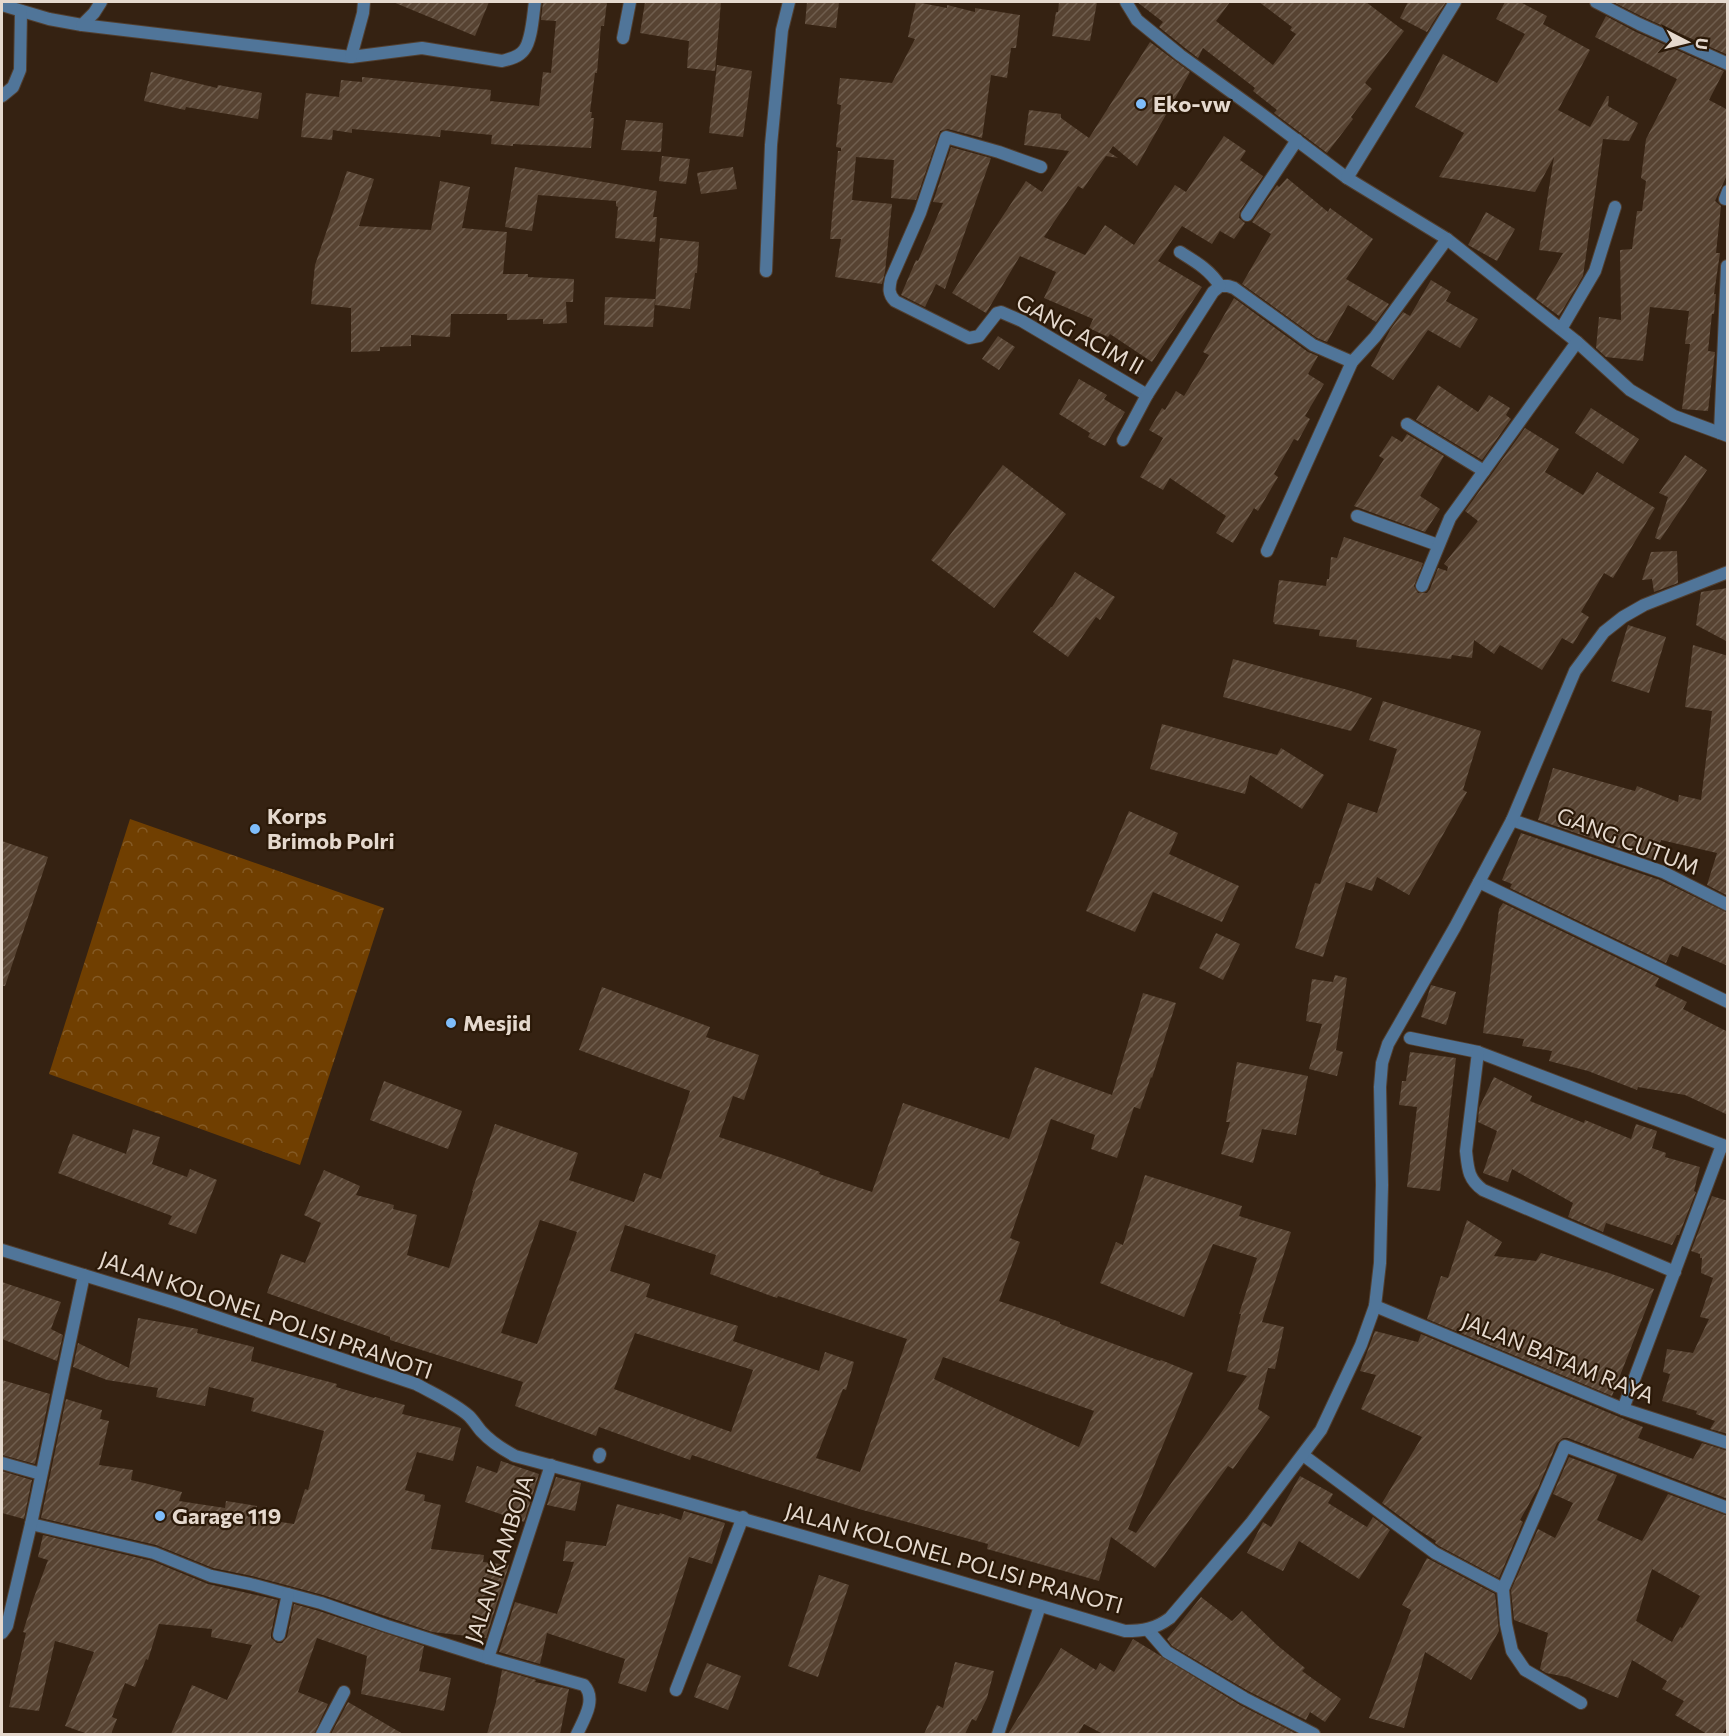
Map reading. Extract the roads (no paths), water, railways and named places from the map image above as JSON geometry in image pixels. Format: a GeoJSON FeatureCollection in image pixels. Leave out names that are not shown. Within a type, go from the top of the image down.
{"type":"FeatureCollection","features":[{"type":"Feature","properties":{"kind":"street"},"geometry":{"type":"LineString","coordinates":[[82,25],[101,2]]}},
{"type":"Feature","properties":{"kind":"street"},"geometry":{"type":"LineString","coordinates":[[351,57],[364,2]]}},
{"type":"Feature","properties":{"kind":"street"},"geometry":{"type":"LineString","coordinates":[[2,5],[49,19],[82,25],[351,57],[422,48],[502,61],[515,57],[525,50],[535,2]]}},
{"type":"Feature","properties":{"kind":"street"},"geometry":{"type":"LineString","coordinates":[[623,38],[630,2]]}},
{"type":"Feature","properties":{"kind":"street"},"geometry":{"type":"LineString","coordinates":[[766,272],[771,145],[782,30],[789,2]]}},
{"type":"Feature","properties":{"kind":"street"},"geometry":{"type":"LineString","coordinates":[[1126,2],[1137,20],[1162,41],[1347,178],[1447,239],[1577,342],[1630,390],[1674,416],[1724,435],[1727,266]]}},
{"type":"Feature","properties":{"kind":"street"},"geometry":{"type":"LineString","coordinates":[[1347,178],[1455,2]]}},
{"type":"Feature","properties":{"kind":"street"},"geometry":{"type":"LineString","coordinates":[[1596,2],[1728,64]]}},
{"type":"Feature","properties":{"kind":"street"},"geometry":{"type":"LineString","coordinates":[[2,96],[13,87],[20,70],[21,11]]}},
{"type":"Feature","properties":{"kind":"street","name":"GANG ACIM II"},"geometry":{"type":"LineString","coordinates":[[1041,167],[946,136],[920,213],[891,279],[890,296],[895,301],[969,338],[979,336],[997,313],[1001,312],[1022,321],[1148,395],[1213,292],[1220,286]]}},
{"type":"Feature","properties":{"kind":"street"},"geometry":{"type":"LineString","coordinates":[[1247,215],[1297,140]]}},
{"type":"Feature","properties":{"kind":"street"},"geometry":{"type":"LineString","coordinates":[[1561,329],[1595,271],[1615,207]]}},
{"type":"Feature","properties":{"kind":"street"},"geometry":{"type":"LineString","coordinates":[[1267,551],[1352,362],[1375,337],[1447,239]]}},
{"type":"Feature","properties":{"kind":"street"},"geometry":{"type":"LineString","coordinates":[[1180,252],[1214,276],[1220,286],[1234,288],[1313,345],[1352,362]]}},
{"type":"Feature","properties":{"kind":"street"},"geometry":{"type":"LineString","coordinates":[[1422,586],[1450,518],[1577,342]]}},
{"type":"Feature","properties":{"kind":"street"},"geometry":{"type":"LineString","coordinates":[[1123,440],[1148,395]]}},
{"type":"Feature","properties":{"kind":"street"},"geometry":{"type":"LineString","coordinates":[[1407,424],[1484,471]]}},
{"type":"Feature","properties":{"kind":"street"},"geometry":{"type":"LineString","coordinates":[[1357,516],[1438,545]]}},
{"type":"Feature","properties":{"kind":"street","name":"JALAN KOLONEL POLISI PRANOTI"},"geometry":{"type":"LineString","coordinates":[[2,1250],[175,1303],[416,1384],[441,1396],[458,1408],[501,1449],[515,1456],[743,1517],[1125,1631],[1148,1630],[1159,1626],[1170,1618],[1251,1523],[1321,1430],[1333,1407],[1375,1306],[1381,1230],[1380,1087],[1382,1063],[1388,1044],[1455,927],[1512,820],[1575,671],[1604,633],[1623,617],[1644,605],[1728,572]]}},
{"type":"Feature","properties":{"kind":"street","name":"GANG CUTUM"},"geometry":{"type":"LineString","coordinates":[[1512,820],[1663,872],[1728,905]]}},
{"type":"Feature","properties":{"kind":"street"},"geometry":{"type":"LineString","coordinates":[[1479,882],[1728,1002]]}},
{"type":"Feature","properties":{"kind":"street"},"geometry":{"type":"LineString","coordinates":[[1410,1038],[1478,1052],[1725,1146],[1623,1409]]}},
{"type":"Feature","properties":{"kind":"street"},"geometry":{"type":"LineString","coordinates":[[1478,1052],[1466,1151],[1468,1167],[1475,1184],[1483,1190],[1675,1272]]}},
{"type":"Feature","properties":{"kind":"street"},"geometry":{"type":"LineString","coordinates":[[2,1633],[7,1626],[31,1524],[84,1275]]}},
{"type":"Feature","properties":{"kind":"street","name":"JALAN BATAM RAYA"},"geometry":{"type":"LineString","coordinates":[[1375,1306],[1623,1409],[1728,1443]]}},
{"type":"Feature","properties":{"kind":"street"},"geometry":{"type":"LineString","coordinates":[[1581,1703],[1525,1670],[1512,1651],[1506,1624],[1503,1589],[1565,1446],[1728,1508]]}},
{"type":"Feature","properties":{"kind":"street"},"geometry":{"type":"LineString","coordinates":[[1303,1455],[1435,1553],[1503,1589]]}},
{"type":"Feature","properties":{"kind":"street"},"geometry":{"type":"LineString","coordinates":[[2,1463],[41,1474]]}},
{"type":"Feature","properties":{"kind":"street","name":"JALAN KAMBOJA"},"geometry":{"type":"LineString","coordinates":[[551,1465],[488,1658],[584,1684],[590,1694],[590,1702],[577,1734]]}},
{"type":"Feature","properties":{"kind":"street"},"geometry":{"type":"LineString","coordinates":[[676,1690],[743,1517]]}},
{"type":"Feature","properties":{"kind":"street"},"geometry":{"type":"LineString","coordinates":[[31,1524],[154,1553],[211,1576],[321,1603],[488,1658]]}},
{"type":"Feature","properties":{"kind":"street"},"geometry":{"type":"LineString","coordinates":[[279,1635],[288,1594]]}},
{"type":"Feature","properties":{"kind":"street"},"geometry":{"type":"LineString","coordinates":[[998,1734],[1040,1606]]}},
{"type":"Feature","properties":{"kind":"street"},"geometry":{"type":"LineString","coordinates":[[1148,1630],[1167,1652],[1244,1698],[1314,1734]]}},
{"type":"Feature","properties":{"kind":"street"},"geometry":{"type":"LineString","coordinates":[[322,1734],[344,1692]]}},
{"type":"Feature","properties":{"kind":"place","name":"Eko-vw"},"geometry":{"type":"Point","coordinates":[1141,104]}},
{"type":"Feature","properties":{"kind":"place","name":"Korps Brimob Polri"},"geometry":{"type":"Point","coordinates":[255,829]}},
{"type":"Feature","properties":{"kind":"place","name":"Mesjid"},"geometry":{"type":"Point","coordinates":[451,1023]}},
{"type":"Feature","properties":{"kind":"place","name":"Garage 119"},"geometry":{"type":"Point","coordinates":[160,1516]}}]}
